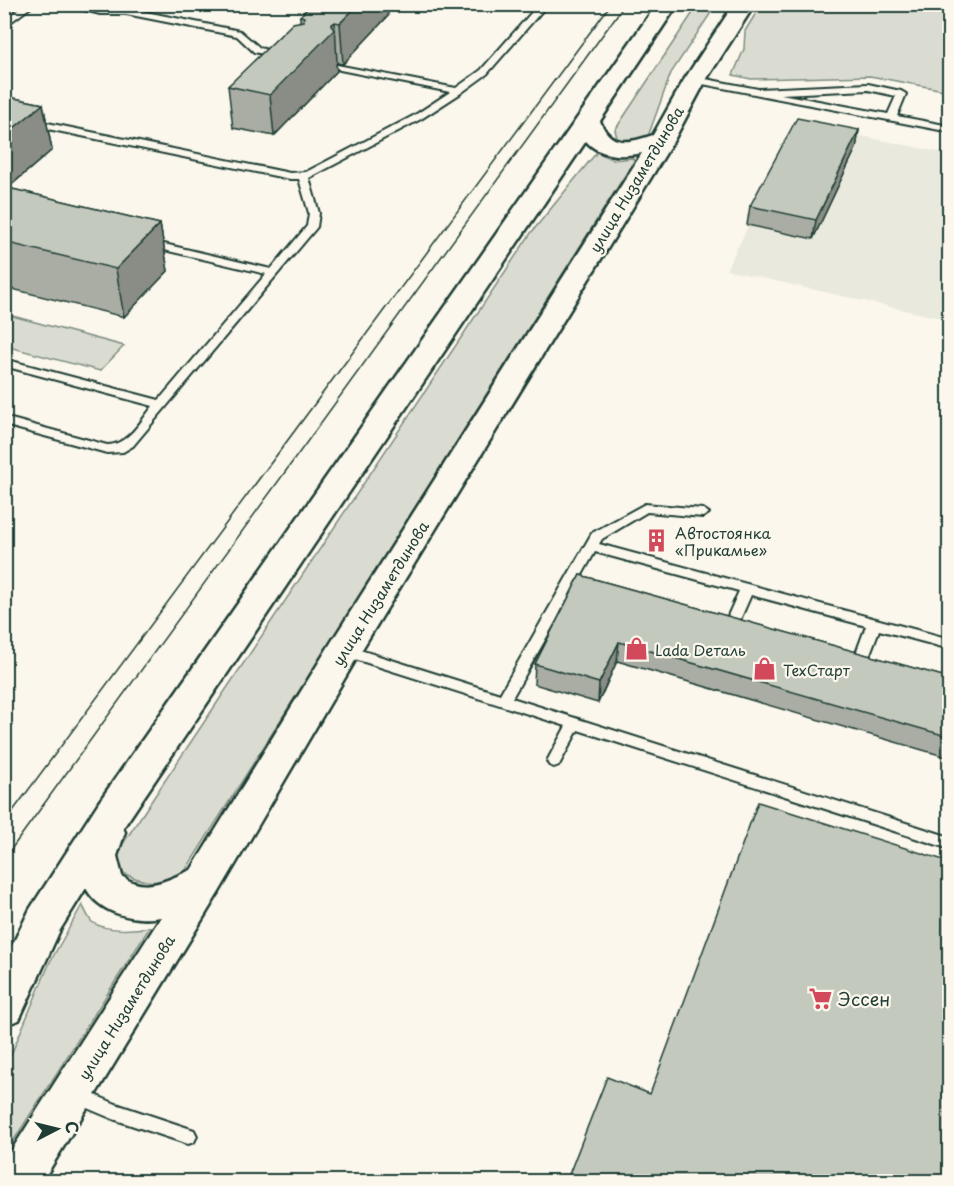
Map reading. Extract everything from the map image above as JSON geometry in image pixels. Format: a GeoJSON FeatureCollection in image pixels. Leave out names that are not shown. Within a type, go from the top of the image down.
{"type":"FeatureCollection","features":[{"type":"Feature","properties":{"kind":"main road"},"geometry":{"type":"LineString","coordinates":[[4,1007],[44,921],[112,813],[668,4]]}},
{"type":"Feature","properties":{"kind":"main road","name":"улица Низаметдинова"},"geometry":{"type":"LineString","coordinates":[[17,1182],[205,881],[344,650],[662,140],[695,80],[745,4]]}},
{"type":"Feature","properties":{"kind":"main road"},"geometry":{"type":"LineString","coordinates":[[588,121],[592,135],[603,144],[622,149],[644,146],[662,140]]}},
{"type":"Feature","properties":{"kind":"main road"},"geometry":{"type":"LineString","coordinates":[[112,813],[98,856],[104,885],[124,900],[158,902],[205,881]]}},
{"type":"Feature","properties":{"kind":"lane"},"geometry":{"type":"LineString","coordinates":[[4,24],[31,4]]}},
{"type":"Feature","properties":{"kind":"lane"},"geometry":{"type":"LineString","coordinates":[[64,4],[100,11],[126,11],[240,34],[257,50],[290,57]]}},
{"type":"Feature","properties":{"kind":"lane"},"geometry":{"type":"LineString","coordinates":[[4,117],[290,176],[303,176],[313,173],[392,131],[458,91],[484,72],[544,4]]}},
{"type":"Feature","properties":{"kind":"lane"},"geometry":{"type":"LineString","coordinates":[[340,67],[458,91]]}},
{"type":"Feature","properties":{"kind":"lane"},"geometry":{"type":"LineString","coordinates":[[695,80],[950,129]]}},
{"type":"Feature","properties":{"kind":"lane"},"geometry":{"type":"LineString","coordinates":[[759,92],[868,87],[901,94],[891,118]]}},
{"type":"Feature","properties":{"kind":"lane"},"geometry":{"type":"LineString","coordinates":[[4,421],[113,450],[129,443],[305,237],[315,220],[303,176]]}},
{"type":"Feature","properties":{"kind":"lane"},"geometry":{"type":"LineString","coordinates":[[139,241],[274,273]]}},
{"type":"Feature","properties":{"kind":"lane"},"geometry":{"type":"LineString","coordinates":[[4,362],[162,405]]}},
{"type":"Feature","properties":{"kind":"lane"},"geometry":{"type":"LineString","coordinates":[[504,700],[597,536],[645,508],[703,513]]}},
{"type":"Feature","properties":{"kind":"lane"},"geometry":{"type":"LineString","coordinates":[[590,546],[950,644]]}},
{"type":"Feature","properties":{"kind":"lane"},"geometry":{"type":"LineString","coordinates":[[729,629],[747,589]]}},
{"type":"Feature","properties":{"kind":"lane"},"geometry":{"type":"LineString","coordinates":[[858,667],[874,624]]}},
{"type":"Feature","properties":{"kind":"lane"},"geometry":{"type":"LineString","coordinates":[[344,650],[950,843]]}},
{"type":"Feature","properties":{"kind":"lane"},"geometry":{"type":"LineString","coordinates":[[554,761],[574,724]]}},
{"type":"Feature","properties":{"kind":"lane"},"geometry":{"type":"LineString","coordinates":[[72,1094],[113,1111],[188,1136]]}},
{"type":"Feature","properties":{"kind":"shaded area"},"geometry":{"type":"Polygon","coordinates":[[[931,4],[949,8],[949,91],[870,76],[751,79],[733,75],[744,49],[745,31],[761,5],[931,4]]]}},
{"type":"Feature","properties":{"kind":"shaded area"},"geometry":{"type":"Polygon","coordinates":[[[698,5],[716,5],[671,73],[647,139],[627,142],[617,138],[615,130],[698,5]]]}},
{"type":"Feature","properties":{"kind":"shaded area"},"geometry":{"type":"Polygon","coordinates":[[[798,123],[949,154],[949,320],[726,270],[794,136],[798,123]]]}},
{"type":"Feature","properties":{"kind":"shaded area"},"geometry":{"type":"Polygon","coordinates":[[[597,152],[613,160],[633,158],[634,161],[182,876],[151,881],[135,878],[120,871],[116,854],[531,233],[597,152]]]}},
{"type":"Feature","properties":{"kind":"shaded area"},"geometry":{"type":"Polygon","coordinates":[[[5,314],[124,346],[100,371],[5,346],[5,314]]]}},
{"type":"Feature","properties":{"kind":"shaded area"},"geometry":{"type":"Polygon","coordinates":[[[82,905],[92,922],[98,925],[121,929],[150,927],[5,1154],[5,1069],[50,962],[82,905]]]}},
{"type":"Feature","properties":{"kind":"building"},"geometry":{"type":"Polygon","coordinates":[[[312,4],[359,4],[340,23],[335,22],[331,25],[334,30],[270,95],[228,86],[293,23],[303,21],[304,17],[300,16],[312,4]]]}},
{"type":"Feature","properties":{"kind":"building"},"geometry":{"type":"Polygon","coordinates":[[[4,96],[43,104],[4,136],[4,96]]]}},
{"type":"Feature","properties":{"kind":"building"},"geometry":{"type":"Polygon","coordinates":[[[797,118],[859,130],[816,220],[750,206],[797,118]]]}},
{"type":"Feature","properties":{"kind":"building"},"geometry":{"type":"Polygon","coordinates":[[[4,187],[160,224],[116,269],[4,242],[4,187]]]}},
{"type":"Feature","properties":{"kind":"building"},"geometry":{"type":"Polygon","coordinates":[[[580,575],[950,678],[950,737],[619,642],[599,683],[535,664],[580,575]]]}},
{"type":"Feature","properties":{"kind":"building","name":"Эссен"},"geometry":{"type":"Polygon","coordinates":[[[758,802],[950,862],[950,1182],[566,1182],[607,1077],[650,1094],[758,802]]]}},
{"type":"Feature","properties":{"kind":"tram line"},"geometry":{"type":"LineString","coordinates":[[4,823],[611,4]]}},
{"type":"Feature","properties":{"kind":"tram line"},"geometry":{"type":"LineString","coordinates":[[4,859],[625,4]]}},
{"type":"Feature","properties":{"kind":"place","name":"Автостоянка «Прикамье»"},"geometry":{"type":"Point","coordinates":[657,541]}},
{"type":"Feature","properties":{"kind":"place","name":"Lada Dеталь"},"geometry":{"type":"Point","coordinates":[637,649]}},
{"type":"Feature","properties":{"kind":"place","name":"ТехСтарт"},"geometry":{"type":"Point","coordinates":[765,669]}},
{"type":"Feature","properties":{"kind":"place","name":"Эссен"},"geometry":{"type":"Point","coordinates":[820,998]}}]}
